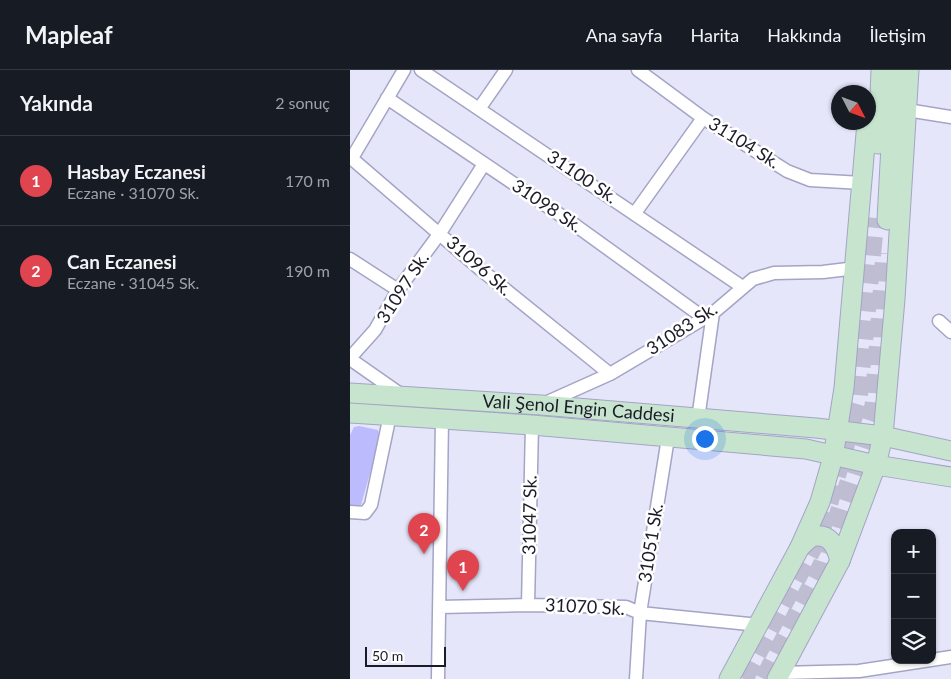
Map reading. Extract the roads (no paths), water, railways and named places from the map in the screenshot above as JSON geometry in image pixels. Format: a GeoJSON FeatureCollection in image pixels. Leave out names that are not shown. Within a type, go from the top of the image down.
{"type":"FeatureCollection","features":[{"type":"Feature","properties":{"kind":"main road"},"geometry":{"type":"LineString","coordinates":[[872,85],[875,70]]}},
{"type":"Feature","properties":{"kind":"main road"},"geometry":{"type":"LineString","coordinates":[[881,70],[881,219],[895,70]]}},
{"type":"Feature","properties":{"kind":"main road"},"geometry":{"type":"LineString","coordinates":[[779,676],[840,561],[876,465],[883,436],[896,289],[909,70]]}},
{"type":"Feature","properties":{"kind":"main road"},"geometry":{"type":"LineString","coordinates":[[729,679],[800,547],[820,502],[833,457],[844,388],[856,268],[865,130]]}},
{"type":"Feature","properties":{"kind":"main road","name":"Vali Şenol Engin Caddesi"},"geometry":{"type":"LineString","coordinates":[[350,393],[541,405],[837,431],[883,436],[951,451]]}},
{"type":"Feature","properties":{"kind":"main road","name":"Vali Şenol Engin Caddesi"},"geometry":{"type":"LineString","coordinates":[[350,413],[532,425],[806,449],[833,457],[951,477]]}},
{"type":"Feature","properties":{"kind":"main road"},"geometry":{"type":"LineString","coordinates":[[800,547],[811,537],[826,537],[834,543],[840,561]]}},
{"type":"Feature","properties":{"kind":"street"},"geometry":{"type":"LineString","coordinates":[[351,157],[404,70]]}},
{"type":"Feature","properties":{"kind":"street","name":"31100 Sk."},"geometry":{"type":"LineString","coordinates":[[421,70],[635,212],[742,286]]}},
{"type":"Feature","properties":{"kind":"street"},"geometry":{"type":"LineString","coordinates":[[479,109],[506,70]]}},
{"type":"Feature","properties":{"kind":"street","name":"31104 Sk."},"geometry":{"type":"LineString","coordinates":[[638,70],[703,118],[787,171],[810,180],[862,184]]}},
{"type":"Feature","properties":{"kind":"street","name":"31098 Sk."},"geometry":{"type":"LineString","coordinates":[[387,98],[708,315]]}},
{"type":"Feature","properties":{"kind":"street"},"geometry":{"type":"LineString","coordinates":[[907,110],[951,117]]}},
{"type":"Feature","properties":{"kind":"street"},"geometry":{"type":"LineString","coordinates":[[635,212],[703,118]]}},
{"type":"Feature","properties":{"kind":"street","name":"31096 Sk."},"geometry":{"type":"LineString","coordinates":[[351,157],[480,269],[610,374]]}},
{"type":"Feature","properties":{"kind":"street","name":"31097 Sk."},"geometry":{"type":"LineString","coordinates":[[350,358],[375,330],[398,290],[440,233],[484,164]]}},
{"type":"Feature","properties":{"kind":"street"},"geometry":{"type":"LineString","coordinates":[[350,260],[398,290]]}},
{"type":"Feature","properties":{"kind":"street","name":"31083 Sk."},"geometry":{"type":"LineString","coordinates":[[541,405],[610,374],[708,315],[753,279],[774,273],[823,272],[856,268]]}},
{"type":"Feature","properties":{"kind":"street"},"geometry":{"type":"LineString","coordinates":[[698,419],[708,315]]}},
{"type":"Feature","properties":{"kind":"street"},"geometry":{"type":"LineString","coordinates":[[939,321],[951,332]]}},
{"type":"Feature","properties":{"kind":"street"},"geometry":{"type":"LineString","coordinates":[[350,358],[405,397]]}},
{"type":"Feature","properties":{"kind":"street"},"geometry":{"type":"LineString","coordinates":[[350,512],[366,513],[371,505],[390,415]]}},
{"type":"Feature","properties":{"kind":"street"},"geometry":{"type":"LineString","coordinates":[[438,679],[442,419]]}},
{"type":"Feature","properties":{"kind":"street","name":"31047 Sk."},"geometry":{"type":"LineString","coordinates":[[528,605],[532,425]]}},
{"type":"Feature","properties":{"kind":"street","name":"31051 Sk."},"geometry":{"type":"LineString","coordinates":[[636,679],[640,613],[668,438]]}},
{"type":"Feature","properties":{"kind":"street","name":"31070 Sk."},"geometry":{"type":"LineString","coordinates":[[439,607],[528,605],[626,607],[640,613],[759,625]]}},
{"type":"Feature","properties":{"kind":"street"},"geometry":{"type":"LineString","coordinates":[[779,676],[859,675],[951,658]]}},
{"type":"Feature","properties":{"kind":"tunnel"},"geometry":{"type":"LineString","coordinates":[[744,679],[820,534],[858,400],[875,218]]}},
{"type":"Feature","properties":{"kind":"tunnel"},"geometry":{"type":"LineString","coordinates":[[764,679],[822,565],[874,406],[885,253]]}},
{"type":"Feature","properties":{"kind":"place","name":"Can Eczanesi"},"geometry":{"type":"Point","coordinates":[424,554]}},
{"type":"Feature","properties":{"kind":"place","name":"Hasbay Eczanesi"},"geometry":{"type":"Point","coordinates":[463,591]}}]}
